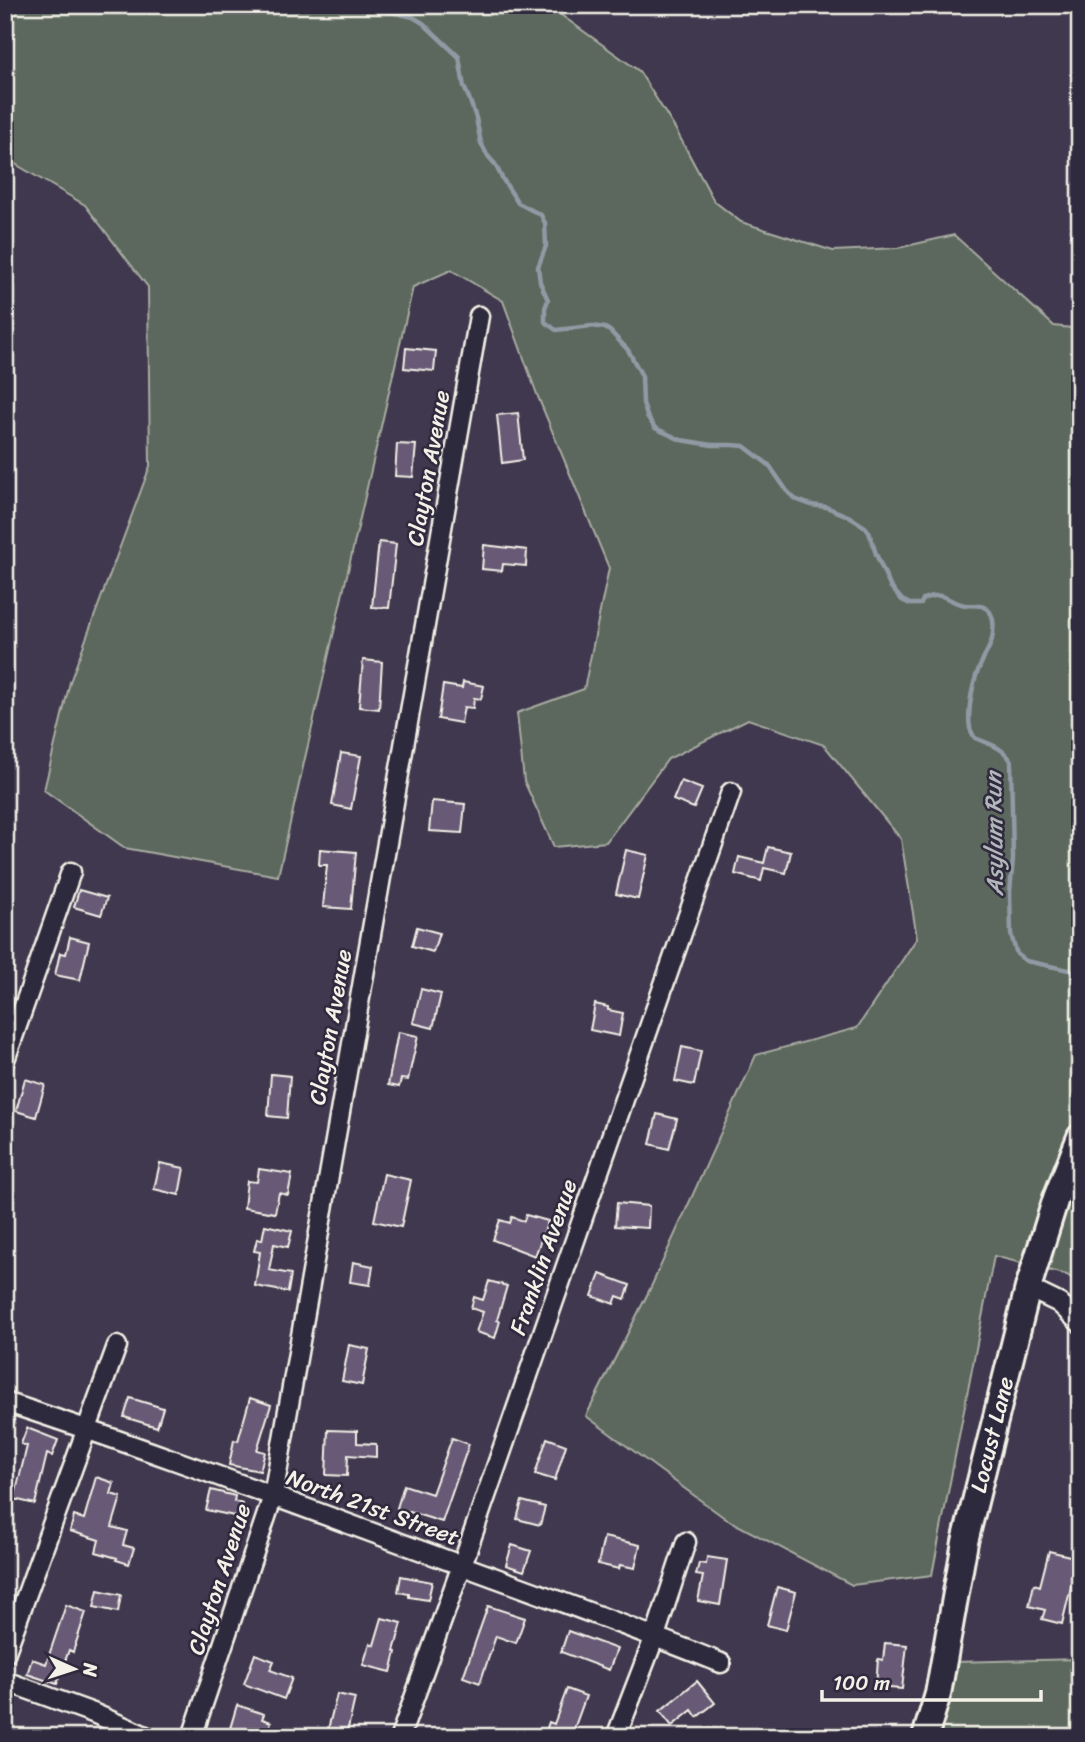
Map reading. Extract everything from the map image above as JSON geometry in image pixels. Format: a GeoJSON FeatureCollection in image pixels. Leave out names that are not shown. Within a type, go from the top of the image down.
{"type":"FeatureCollection","features":[{"type":"Feature","properties":{"kind":"street","name":"Clayton Avenue"},"geometry":{"type":"LineString","coordinates":[[192,1737],[273,1496],[479,317]]}},
{"type":"Feature","properties":{"kind":"street","name":"Franklin Avenue"},"geometry":{"type":"LineString","coordinates":[[400,1737],[732,792]]}},
{"type":"Feature","properties":{"kind":"street"},"geometry":{"type":"LineString","coordinates":[[5,1060],[71,872]]}},
{"type":"Feature","properties":{"kind":"street","name":"Locust Lane"},"geometry":{"type":"LineString","coordinates":[[925,1737],[938,1694],[965,1542],[1028,1287],[1056,1198],[1080,1137]]}},
{"type":"Feature","properties":{"kind":"street"},"geometry":{"type":"LineString","coordinates":[[1028,1287],[1059,1303],[1080,1323]]}},
{"type":"Feature","properties":{"kind":"street"},"geometry":{"type":"LineString","coordinates":[[5,1654],[117,1346]]}},
{"type":"Feature","properties":{"kind":"street","name":"North 21st Street"},"geometry":{"type":"LineString","coordinates":[[5,1402],[273,1496],[655,1636],[721,1663]]}},
{"type":"Feature","properties":{"kind":"street"},"geometry":{"type":"LineString","coordinates":[[616,1737],[655,1636],[686,1542]]}},
{"type":"Feature","properties":{"kind":"street"},"geometry":{"type":"LineString","coordinates":[[5,1681],[93,1713],[148,1737]]}},
{"type":"Feature","properties":{"kind":"green space"},"geometry":{"type":"Polygon","coordinates":[[[5,5],[558,5],[561,15],[639,71],[676,130],[714,201],[741,222],[833,251],[898,248],[954,235],[1054,326],[1080,329],[1080,1284],[1067,1275],[994,1256],[932,1575],[852,1585],[726,1519],[586,1416],[651,1287],[756,1055],[857,1028],[917,938],[901,839],[824,745],[748,719],[668,759],[606,842],[554,847],[524,781],[517,713],[584,689],[609,568],[538,397],[503,301],[451,270],[413,287],[278,876],[125,848],[44,790],[70,682],[150,466],[148,287],[85,205],[5,158],[5,5]]]}},
{"type":"Feature","properties":{"kind":"green space"},"geometry":{"type":"Polygon","coordinates":[[[1080,1659],[1080,1737],[937,1737],[954,1662],[1080,1659]]]}},
{"type":"Feature","properties":{"kind":"building"},"geometry":{"type":"Polygon","coordinates":[[[406,348],[436,351],[434,371],[404,368],[406,348]]]}},
{"type":"Feature","properties":{"kind":"building"},"geometry":{"type":"Polygon","coordinates":[[[518,413],[523,460],[502,463],[497,415],[518,413]]]}},
{"type":"Feature","properties":{"kind":"building"},"geometry":{"type":"Polygon","coordinates":[[[397,444],[416,445],[413,477],[395,476],[397,444]]]}},
{"type":"Feature","properties":{"kind":"building"},"geometry":{"type":"Polygon","coordinates":[[[379,542],[396,544],[389,608],[372,607],[379,542]]]}},
{"type":"Feature","properties":{"kind":"building"},"geometry":{"type":"Polygon","coordinates":[[[484,545],[527,550],[526,566],[503,564],[502,571],[482,569],[484,545]]]}},
{"type":"Feature","properties":{"kind":"building"},"geometry":{"type":"Polygon","coordinates":[[[363,660],[382,662],[379,709],[359,707],[363,660]]]}},
{"type":"Feature","properties":{"kind":"building"},"geometry":{"type":"Polygon","coordinates":[[[463,682],[484,686],[481,699],[474,698],[473,708],[464,707],[461,723],[438,719],[443,685],[462,688],[463,682]]]}},
{"type":"Feature","properties":{"kind":"building"},"geometry":{"type":"Polygon","coordinates":[[[341,753],[361,756],[351,809],[332,805],[341,753]]]}},
{"type":"Feature","properties":{"kind":"building"},"geometry":{"type":"Polygon","coordinates":[[[681,781],[702,789],[694,808],[673,800],[681,781]]]}},
{"type":"Feature","properties":{"kind":"building"},"geometry":{"type":"Polygon","coordinates":[[[432,801],[465,804],[462,833],[429,831],[432,801]]]}},
{"type":"Feature","properties":{"kind":"building"},"geometry":{"type":"Polygon","coordinates":[[[768,847],[791,852],[786,873],[764,868],[761,881],[735,874],[739,857],[764,863],[768,847]]]}},
{"type":"Feature","properties":{"kind":"building"},"geometry":{"type":"Polygon","coordinates":[[[320,849],[356,852],[351,909],[323,907],[327,865],[319,865],[320,849]]]}},
{"type":"Feature","properties":{"kind":"building"},"geometry":{"type":"Polygon","coordinates":[[[626,850],[648,855],[638,899],[616,894],[626,850]]]}},
{"type":"Feature","properties":{"kind":"building"},"geometry":{"type":"Polygon","coordinates":[[[79,890],[107,898],[101,915],[74,907],[79,890]]]}},
{"type":"Feature","properties":{"kind":"building"},"geometry":{"type":"Polygon","coordinates":[[[417,927],[439,933],[433,952],[412,946],[417,927]]]}},
{"type":"Feature","properties":{"kind":"building"},"geometry":{"type":"Polygon","coordinates":[[[70,937],[89,942],[80,980],[55,975],[60,953],[66,954],[70,937]]]}},
{"type":"Feature","properties":{"kind":"building"},"geometry":{"type":"Polygon","coordinates":[[[421,989],[441,994],[433,1028],[413,1023],[421,989]]]}},
{"type":"Feature","properties":{"kind":"building"},"geometry":{"type":"Polygon","coordinates":[[[595,1004],[623,1013],[619,1036],[590,1030],[595,1004]]]}},
{"type":"Feature","properties":{"kind":"building"},"geometry":{"type":"Polygon","coordinates":[[[398,1032],[418,1036],[408,1080],[401,1079],[399,1087],[388,1085],[398,1032]]]}},
{"type":"Feature","properties":{"kind":"building"},"geometry":{"type":"Polygon","coordinates":[[[682,1047],[701,1051],[694,1085],[675,1081],[682,1047]]]}},
{"type":"Feature","properties":{"kind":"building"},"geometry":{"type":"Polygon","coordinates":[[[271,1074],[290,1076],[287,1118],[268,1116],[271,1074]]]}},
{"type":"Feature","properties":{"kind":"building"},"geometry":{"type":"Polygon","coordinates":[[[25,1079],[45,1085],[36,1117],[16,1111],[25,1079]]]}},
{"type":"Feature","properties":{"kind":"building"},"geometry":{"type":"Polygon","coordinates":[[[657,1114],[677,1119],[669,1149],[650,1144],[657,1114]]]}},
{"type":"Feature","properties":{"kind":"building"},"geometry":{"type":"Polygon","coordinates":[[[160,1163],[184,1168],[179,1195],[154,1189],[160,1163]]]}},
{"type":"Feature","properties":{"kind":"building"},"geometry":{"type":"Polygon","coordinates":[[[259,1169],[292,1174],[288,1195],[279,1193],[275,1213],[244,1208],[247,1181],[257,1182],[259,1169]]]}},
{"type":"Feature","properties":{"kind":"building"},"geometry":{"type":"Polygon","coordinates":[[[384,1174],[411,1180],[401,1227],[374,1221],[384,1174]]]}},
{"type":"Feature","properties":{"kind":"building"},"geometry":{"type":"Polygon","coordinates":[[[617,1203],[649,1206],[648,1228],[615,1226],[617,1203]]]}},
{"type":"Feature","properties":{"kind":"building"},"geometry":{"type":"Polygon","coordinates":[[[526,1215],[548,1221],[535,1256],[493,1240],[500,1220],[510,1223],[512,1217],[524,1221],[526,1215]]]}},
{"type":"Feature","properties":{"kind":"building"},"geometry":{"type":"Polygon","coordinates":[[[265,1225],[292,1231],[288,1247],[274,1244],[269,1270],[291,1274],[288,1292],[255,1286],[260,1252],[254,1251],[257,1239],[262,1240],[265,1225]]]}},
{"type":"Feature","properties":{"kind":"building"},"geometry":{"type":"Polygon","coordinates":[[[353,1262],[373,1266],[370,1285],[350,1282],[353,1262]]]}},
{"type":"Feature","properties":{"kind":"building"},"geometry":{"type":"Polygon","coordinates":[[[600,1274],[630,1285],[625,1299],[617,1296],[614,1304],[592,1296],[600,1274]]]}},
{"type":"Feature","properties":{"kind":"building"},"geometry":{"type":"Polygon","coordinates":[[[489,1281],[507,1286],[495,1338],[476,1332],[483,1312],[471,1308],[474,1297],[483,1300],[489,1281]]]}},
{"type":"Feature","properties":{"kind":"building"},"geometry":{"type":"Polygon","coordinates":[[[349,1345],[369,1349],[362,1385],[342,1381],[349,1345]]]}},
{"type":"Feature","properties":{"kind":"building"},"geometry":{"type":"Polygon","coordinates":[[[130,1398],[163,1408],[157,1427],[124,1417],[130,1398]]]}},
{"type":"Feature","properties":{"kind":"building"},"geometry":{"type":"Polygon","coordinates":[[[250,1398],[271,1405],[257,1450],[265,1452],[260,1471],[229,1465],[234,1440],[238,1441],[250,1398]]]}},
{"type":"Feature","properties":{"kind":"building"},"geometry":{"type":"Polygon","coordinates":[[[27,1428],[58,1440],[52,1456],[47,1454],[35,1504],[14,1499],[27,1446],[21,1444],[27,1428]]]}},
{"type":"Feature","properties":{"kind":"building"},"geometry":{"type":"Polygon","coordinates":[[[328,1430],[357,1431],[357,1443],[376,1444],[376,1457],[348,1455],[347,1476],[326,1475],[328,1430]]]}},
{"type":"Feature","properties":{"kind":"building"},"geometry":{"type":"Polygon","coordinates":[[[452,1438],[469,1444],[442,1522],[397,1508],[404,1485],[432,1494],[452,1438]]]}},
{"type":"Feature","properties":{"kind":"building"},"geometry":{"type":"Polygon","coordinates":[[[547,1438],[566,1445],[555,1480],[535,1474],[547,1438]]]}},
{"type":"Feature","properties":{"kind":"building"},"geometry":{"type":"Polygon","coordinates":[[[96,1477],[114,1483],[111,1494],[121,1497],[112,1527],[127,1531],[123,1545],[134,1548],[129,1564],[96,1552],[99,1540],[70,1531],[74,1516],[84,1519],[96,1477]]]}},
{"type":"Feature","properties":{"kind":"building"},"geometry":{"type":"Polygon","coordinates":[[[211,1490],[235,1496],[234,1501],[242,1504],[239,1517],[206,1510],[211,1490]]]}},
{"type":"Feature","properties":{"kind":"building"},"geometry":{"type":"Polygon","coordinates":[[[522,1501],[545,1507],[540,1525],[517,1519],[522,1501]]]}},
{"type":"Feature","properties":{"kind":"building"},"geometry":{"type":"Polygon","coordinates":[[[604,1537],[640,1545],[635,1568],[620,1565],[619,1569],[598,1564],[604,1537]]]}},
{"type":"Feature","properties":{"kind":"building"},"geometry":{"type":"Polygon","coordinates":[[[512,1545],[531,1551],[524,1571],[506,1565],[512,1545]]]}},
{"type":"Feature","properties":{"kind":"building"},"geometry":{"type":"Polygon","coordinates":[[[1049,1551],[1078,1558],[1062,1624],[1042,1619],[1045,1610],[1029,1606],[1034,1584],[1040,1586],[1049,1551]]]}},
{"type":"Feature","properties":{"kind":"building"},"geometry":{"type":"Polygon","coordinates":[[[707,1557],[727,1560],[720,1605],[698,1601],[703,1576],[696,1575],[699,1563],[706,1564],[707,1557]]]}},
{"type":"Feature","properties":{"kind":"building"},"geometry":{"type":"Polygon","coordinates":[[[401,1576],[432,1582],[428,1600],[398,1592],[401,1576]]]}},
{"type":"Feature","properties":{"kind":"building"},"geometry":{"type":"Polygon","coordinates":[[[777,1587],[796,1592],[786,1630],[767,1625],[777,1587]]]}},
{"type":"Feature","properties":{"kind":"building"},"geometry":{"type":"Polygon","coordinates":[[[98,1590],[121,1595],[118,1612],[94,1607],[98,1590]]]}},
{"type":"Feature","properties":{"kind":"building"},"geometry":{"type":"Polygon","coordinates":[[[66,1605],[86,1612],[73,1652],[69,1650],[57,1684],[27,1674],[32,1659],[46,1664],[66,1605]]]}},
{"type":"Feature","properties":{"kind":"building"},"geometry":{"type":"Polygon","coordinates":[[[488,1606],[525,1618],[516,1643],[496,1636],[480,1683],[463,1677],[488,1606]]]}},
{"type":"Feature","properties":{"kind":"building"},"geometry":{"type":"Polygon","coordinates":[[[382,1618],[402,1623],[391,1672],[363,1665],[370,1643],[374,1645],[382,1618]]]}},
{"type":"Feature","properties":{"kind":"building"},"geometry":{"type":"Polygon","coordinates":[[[568,1631],[617,1649],[609,1670],[561,1652],[568,1631]]]}},
{"type":"Feature","properties":{"kind":"building"},"geometry":{"type":"Polygon","coordinates":[[[885,1643],[907,1645],[902,1689],[876,1687],[878,1659],[883,1660],[885,1643]]]}},
{"type":"Feature","properties":{"kind":"building"},"geometry":{"type":"Polygon","coordinates":[[[255,1654],[274,1661],[270,1670],[292,1678],[284,1699],[244,1684],[255,1654]]]}},
{"type":"Feature","properties":{"kind":"building"},"geometry":{"type":"Polygon","coordinates":[[[697,1681],[715,1703],[697,1717],[692,1710],[672,1726],[660,1711],[697,1681]]]}},
{"type":"Feature","properties":{"kind":"building"},"geometry":{"type":"Polygon","coordinates":[[[567,1689],[586,1696],[571,1737],[544,1737],[549,1722],[554,1724],[567,1689]]]}},
{"type":"Feature","properties":{"kind":"building"},"geometry":{"type":"Polygon","coordinates":[[[337,1694],[355,1698],[346,1737],[326,1737],[337,1694]]]}},
{"type":"Feature","properties":{"kind":"building"},"geometry":{"type":"Polygon","coordinates":[[[237,1705],[264,1714],[262,1719],[271,1722],[267,1736],[245,1730],[243,1737],[229,1732],[237,1705]]]}},
{"type":"Feature","properties":{"kind":"waterway","name":"Asylum Run"},"geometry":{"type":"LineString","coordinates":[[377,5],[423,23],[459,57],[464,87],[487,155],[518,203],[541,215],[545,223],[546,246],[538,267],[540,282],[548,300],[545,322],[556,330],[592,326],[610,331],[628,350],[642,376],[643,403],[655,428],[681,440],[744,446],[769,465],[795,499],[826,507],[865,527],[890,586],[902,600],[910,604],[921,604],[923,599],[941,596],[959,604],[983,607],[989,611],[993,622],[992,639],[975,678],[969,721],[975,738],[1000,749],[1011,761],[1011,934],[1017,954],[1026,961],[1069,970],[1080,978]]}}]}
